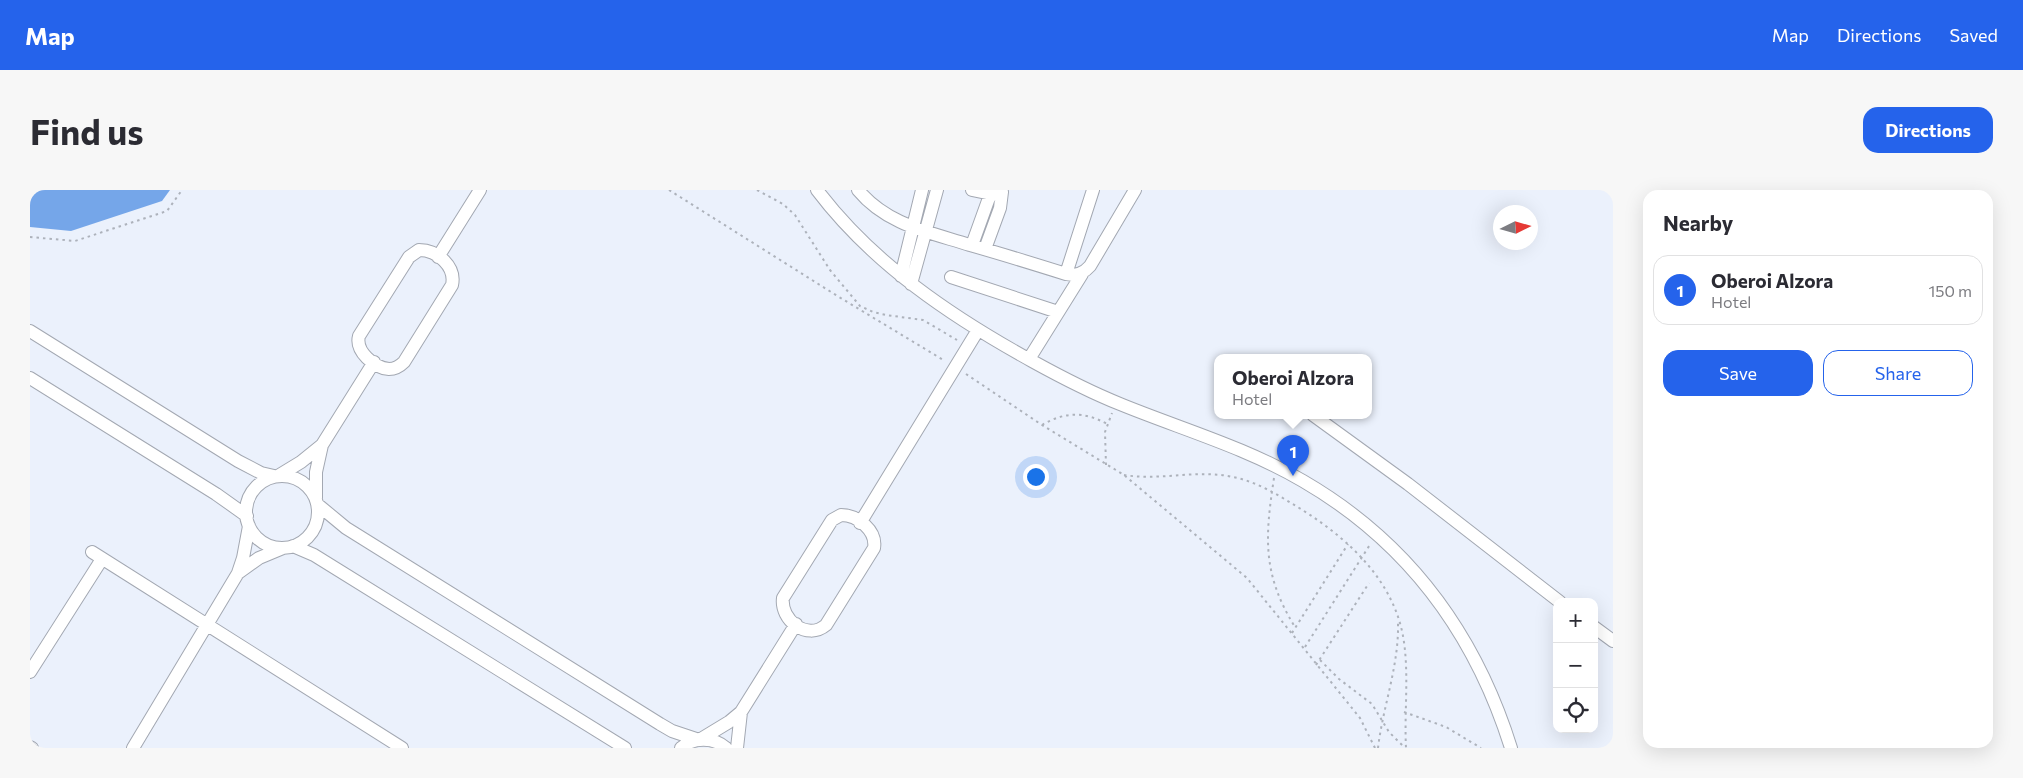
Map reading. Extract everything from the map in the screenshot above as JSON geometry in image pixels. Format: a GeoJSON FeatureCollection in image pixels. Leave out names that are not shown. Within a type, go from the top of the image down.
{"type":"FeatureCollection","features":[{"type":"Feature","properties":{"kind":"street"},"geometry":{"type":"LineString","coordinates":[[438,257],[480,190]]}},
{"type":"Feature","properties":{"kind":"street"},"geometry":{"type":"LineString","coordinates":[[817,190],[863,242],[906,280],[978,330],[1029,359],[1117,403],[1257,457],[1328,497],[1376,535],[1403,560],[1428,588],[1460,632],[1487,681],[1511,748]]}},
{"type":"Feature","properties":{"kind":"street"},"geometry":{"type":"LineString","coordinates":[[858,190],[886,216],[912,228],[1066,274],[1082,274]]}},
{"type":"Feature","properties":{"kind":"street"},"geometry":{"type":"LineString","coordinates":[[906,280],[912,228],[922,190]]}},
{"type":"Feature","properties":{"kind":"street"},"geometry":{"type":"LineString","coordinates":[[906,280],[926,232],[937,190]]}},
{"type":"Feature","properties":{"kind":"street"},"geometry":{"type":"LineString","coordinates":[[972,190],[998,192]]}},
{"type":"Feature","properties":{"kind":"street"},"geometry":{"type":"LineString","coordinates":[[1066,274],[1093,190]]}},
{"type":"Feature","properties":{"kind":"street"},"geometry":{"type":"LineString","coordinates":[[1029,359],[1082,274],[1090,266],[1136,190]]}},
{"type":"Feature","properties":{"kind":"street"},"geometry":{"type":"LineString","coordinates":[[972,245],[998,192]]}},
{"type":"Feature","properties":{"kind":"street"},"geometry":{"type":"LineString","coordinates":[[985,249],[1000,208],[998,192]]}},
{"type":"Feature","properties":{"kind":"street"},"geometry":{"type":"LineString","coordinates":[[420,250],[426,250],[450,266],[454,279],[449,292],[404,362],[394,369],[388,369],[374,362],[361,351],[358,341],[359,336],[408,257],[420,250]]}},
{"type":"Feature","properties":{"kind":"street"},"geometry":{"type":"LineString","coordinates":[[951,277],[1058,312]]}},
{"type":"Feature","properties":{"kind":"street"},"geometry":{"type":"LineString","coordinates":[[860,522],[978,330]]}},
{"type":"Feature","properties":{"kind":"street"},"geometry":{"type":"LineString","coordinates":[[30,332],[238,461],[261,473],[290,476],[301,481],[310,488],[316,501],[346,528],[672,731],[700,740],[741,712],[796,624]]}},
{"type":"Feature","properties":{"kind":"street"},"geometry":{"type":"LineString","coordinates":[[133,748],[238,573],[244,558],[248,503],[253,491],[262,482],[301,462],[322,445],[374,362]]}},
{"type":"Feature","properties":{"kind":"street"},"geometry":{"type":"LineString","coordinates":[[30,378],[216,494],[248,521],[255,535],[263,542],[272,546],[288,547],[314,555],[625,748]]}},
{"type":"Feature","properties":{"kind":"street"},"geometry":{"type":"LineString","coordinates":[[1319,419],[1408,484],[1555,598]]}},
{"type":"Feature","properties":{"kind":"street"},"geometry":{"type":"LineString","coordinates":[[238,573],[259,558],[305,540],[313,529],[318,517],[316,472],[322,445]]}},
{"type":"Feature","properties":{"kind":"street"},"geometry":{"type":"LineString","coordinates":[[841,515],[846,515],[860,522],[871,531],[874,537],[874,548],[826,625],[816,631],[804,630],[796,624],[786,617],[782,605],[783,598],[791,584],[832,520],[841,515]]}},
{"type":"Feature","properties":{"kind":"street"},"geometry":{"type":"LineString","coordinates":[[30,672],[97,555],[402,748]]}},
{"type":"Feature","properties":{"kind":"street"},"geometry":{"type":"LineString","coordinates":[[1598,630],[1613,641]]}},
{"type":"Feature","properties":{"kind":"street"},"geometry":{"type":"LineString","coordinates":[[737,748],[741,712]]}},
{"type":"Feature","properties":{"kind":"street"},"geometry":{"type":"LineString","coordinates":[[681,748],[685,744],[700,740],[712,740],[726,748]]}},
{"type":"Feature","properties":{"kind":"path"},"geometry":{"type":"LineString","coordinates":[[30,237],[75,241],[167,211],[182,190]]}},
{"type":"Feature","properties":{"kind":"path"},"geometry":{"type":"LineString","coordinates":[[668,190],[839,297],[956,367],[1042,425],[1124,475],[1247,578],[1360,718],[1376,748]]}},
{"type":"Feature","properties":{"kind":"path"},"geometry":{"type":"LineString","coordinates":[[757,190],[776,200],[795,215],[830,270],[860,306],[886,316],[923,320],[968,347]]}},
{"type":"Feature","properties":{"kind":"path"},"geometry":{"type":"LineString","coordinates":[[1106,465],[1105,440],[1107,424],[1117,403]]}},
{"type":"Feature","properties":{"kind":"path"},"geometry":{"type":"LineString","coordinates":[[1042,425],[1054,418],[1074,414],[1095,417],[1107,424]]}},
{"type":"Feature","properties":{"kind":"path"},"geometry":{"type":"LineString","coordinates":[[1124,475],[1156,478],[1187,474],[1218,474],[1249,481],[1303,510],[1340,536],[1361,557],[1380,581],[1390,599],[1398,620],[1405,650],[1405,748]]}},
{"type":"Feature","properties":{"kind":"path"},"geometry":{"type":"LineString","coordinates":[[1272,492],[1267,530],[1270,566],[1279,598],[1295,627]]}},
{"type":"Feature","properties":{"kind":"path"},"geometry":{"type":"LineString","coordinates":[[1304,648],[1376,535]]}},
{"type":"Feature","properties":{"kind":"path"},"geometry":{"type":"LineString","coordinates":[[1292,633],[1348,544]]}},
{"type":"Feature","properties":{"kind":"path"},"geometry":{"type":"LineString","coordinates":[[1316,665],[1369,583]]}},
{"type":"Feature","properties":{"kind":"path"},"geometry":{"type":"LineString","coordinates":[[1376,748],[1397,655],[1398,620]]}},
{"type":"Feature","properties":{"kind":"path"},"geometry":{"type":"LineString","coordinates":[[1320,660],[1339,679],[1372,704],[1389,732],[1405,748]]}},
{"type":"Feature","properties":{"kind":"path"},"geometry":{"type":"LineString","coordinates":[[1404,712],[1446,727],[1481,748]]}},
{"type":"Feature","properties":{"kind":"water"},"geometry":{"type":"Polygon","coordinates":[[[30,190],[170,190],[162,201],[71,231],[30,227],[30,190]]]}},
{"type":"Feature","properties":{"kind":"place","name":"Oberoi Alzora"},"geometry":{"type":"Point","coordinates":[1293,476]}}]}
